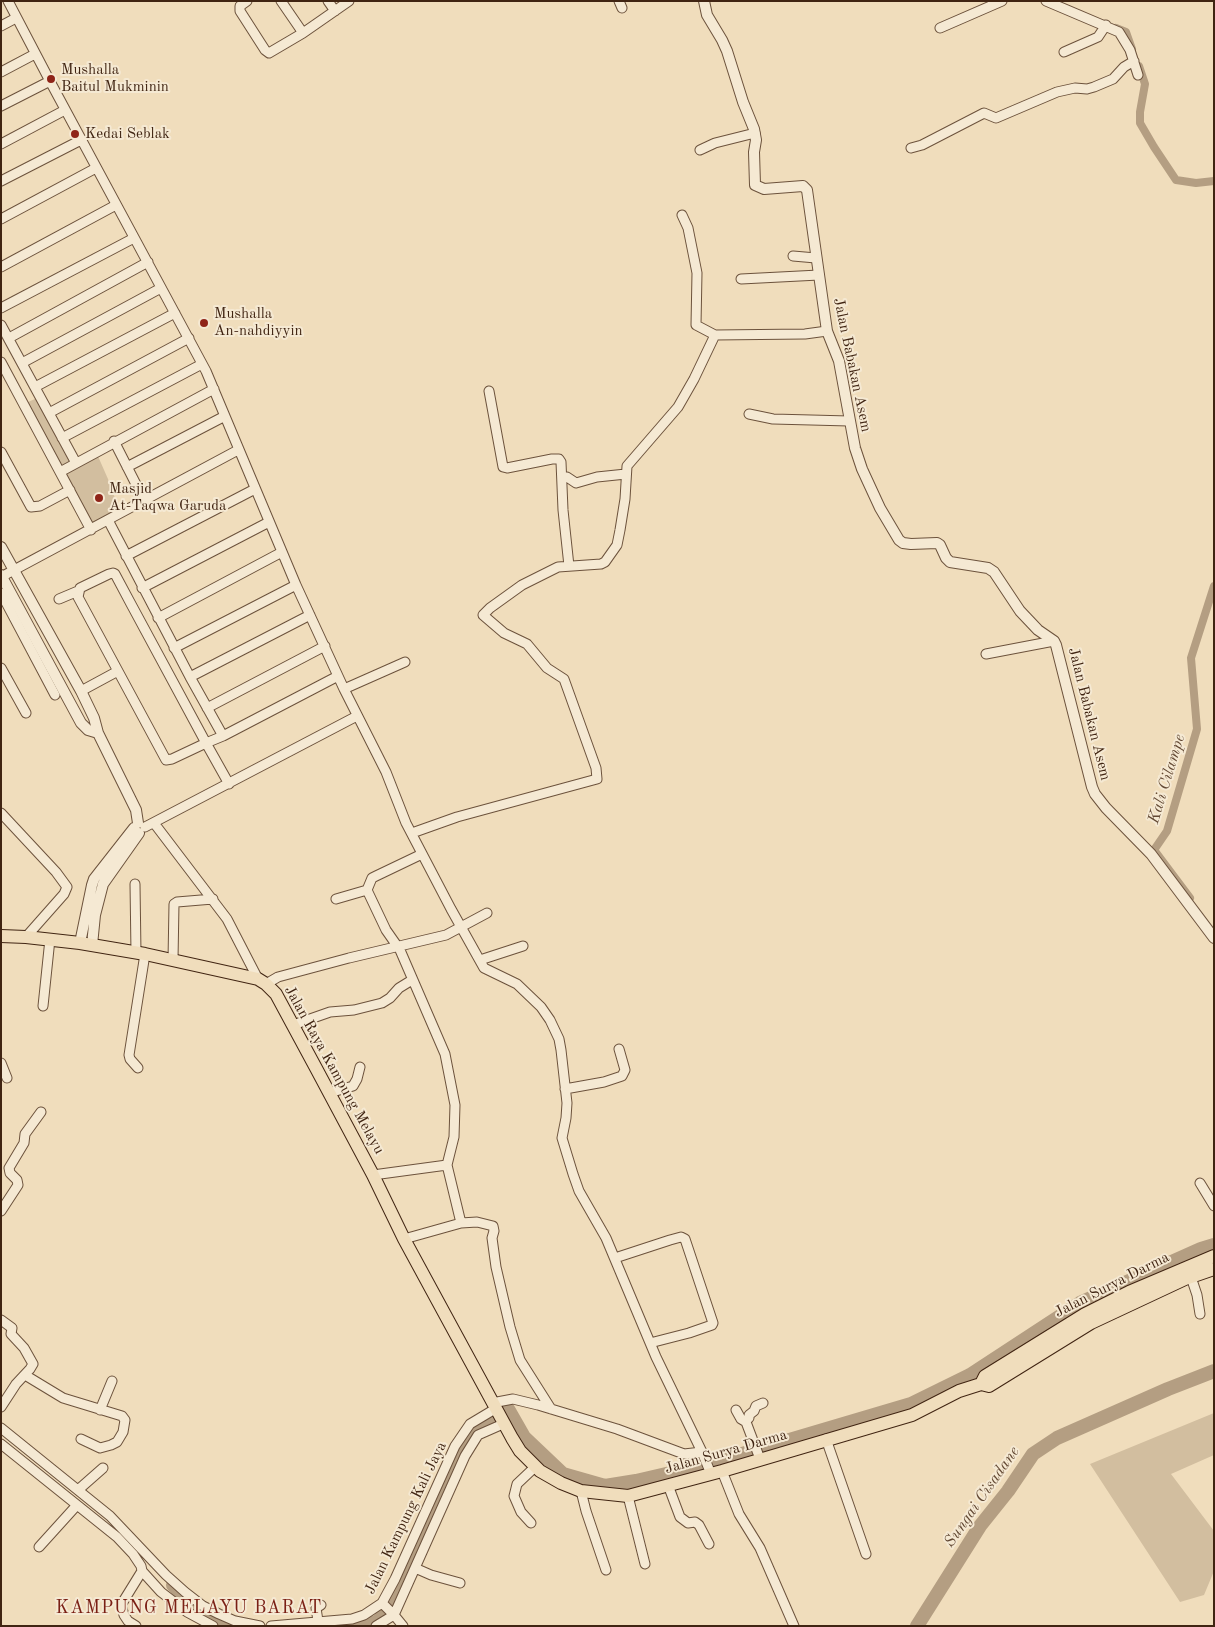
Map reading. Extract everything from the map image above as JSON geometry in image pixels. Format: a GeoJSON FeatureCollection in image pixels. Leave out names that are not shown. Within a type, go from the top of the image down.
{"type":"FeatureCollection","features":[{"type":"Feature","properties":{"kind":"main road"},"geometry":{"type":"LineString","coordinates":[[1,936],[50,939],[86,944],[173,960],[262,982]]}},
{"type":"Feature","properties":{"kind":"main road","name":"Jalan Raya Kampung Melayu"},"geometry":{"type":"LineString","coordinates":[[262,982],[276,994],[374,1175],[404,1239],[498,1414]]}},
{"type":"Feature","properties":{"kind":"main road","name":"Jalan Surya Darma"},"geometry":{"type":"LineString","coordinates":[[980,1384],[985,1376],[1085,1314],[1129,1292],[1214,1256]]}},
{"type":"Feature","properties":{"kind":"main road","name":"Jalan Surya Darma"},"geometry":{"type":"LineString","coordinates":[[498,1414],[520,1451],[536,1467],[561,1483],[581,1491],[628,1496],[714,1472],[758,1454],[826,1440],[867,1429],[912,1415],[958,1391],[980,1384],[989,1386],[1091,1324],[1191,1277],[1214,1269]]}},
{"type":"Feature","properties":{"kind":"street"},"geometry":{"type":"LineString","coordinates":[[8,1],[202,364],[296,585],[344,689],[386,772],[400,810],[422,854],[486,969],[517,984],[541,1007],[550,1020],[560,1045],[566,1089],[566,1118],[562,1138],[579,1191],[606,1238],[631,1301],[703,1456],[760,1548],[794,1626]]}},
{"type":"Feature","properties":{"kind":"street"},"geometry":{"type":"LineString","coordinates":[[247,1],[240,6],[240,12],[267,52],[273,52],[303,33],[345,2]]}},
{"type":"Feature","properties":{"kind":"street"},"geometry":{"type":"LineString","coordinates":[[281,1],[303,33]]}},
{"type":"Feature","properties":{"kind":"street"},"geometry":{"type":"LineString","coordinates":[[328,1],[335,11]]}},
{"type":"Feature","properties":{"kind":"street","name":"Jalan Babakan Asem"},"geometry":{"type":"LineString","coordinates":[[704,1],[707,16],[722,40],[755,133],[755,186],[764,189],[806,187],[826,331],[839,361],[855,448],[862,469],[880,508],[899,540],[906,544],[937,543],[950,562],[988,568],[994,572],[1028,619],[1038,630],[1054,641],[1095,794],[1106,808],[1151,854],[1214,938]]}},
{"type":"Feature","properties":{"kind":"street"},"geometry":{"type":"LineString","coordinates":[[940,28],[1002,1]]}},
{"type":"Feature","properties":{"kind":"street"},"geometry":{"type":"LineString","coordinates":[[1046,1],[1116,29],[1122,35],[1138,75]]}},
{"type":"Feature","properties":{"kind":"street"},"geometry":{"type":"LineString","coordinates":[[1,26],[16,18]]}},
{"type":"Feature","properties":{"kind":"street"},"geometry":{"type":"LineString","coordinates":[[1064,52],[1098,36],[1106,25]]}},
{"type":"Feature","properties":{"kind":"street"},"geometry":{"type":"LineString","coordinates":[[1,72],[35,54]]}},
{"type":"Feature","properties":{"kind":"street"},"geometry":{"type":"LineString","coordinates":[[911,148],[922,145],[979,114],[986,113],[996,118],[1057,92],[1075,88],[1088,89],[1094,87],[1117,76],[1124,67],[1134,61]]}},
{"type":"Feature","properties":{"kind":"street"},"geometry":{"type":"LineString","coordinates":[[1,106],[50,82]]}},
{"type":"Feature","properties":{"kind":"street"},"geometry":{"type":"LineString","coordinates":[[1,144],[65,110]]}},
{"type":"Feature","properties":{"kind":"street"},"geometry":{"type":"LineString","coordinates":[[700,150],[715,143],[755,133]]}},
{"type":"Feature","properties":{"kind":"street"},"geometry":{"type":"LineString","coordinates":[[1,181],[81,140]]}},
{"type":"Feature","properties":{"kind":"street"},"geometry":{"type":"LineString","coordinates":[[1,219],[96,168]]}},
{"type":"Feature","properties":{"kind":"street"},"geometry":{"type":"LineString","coordinates":[[1,267],[116,205]]}},
{"type":"Feature","properties":{"kind":"street"},"geometry":{"type":"LineString","coordinates":[[682,215],[688,228],[697,273],[696,325],[715,335],[805,334],[826,331]]}},
{"type":"Feature","properties":{"kind":"street"},"geometry":{"type":"LineString","coordinates":[[1,308],[134,238]]}},
{"type":"Feature","properties":{"kind":"street"},"geometry":{"type":"LineString","coordinates":[[793,256],[816,258]]}},
{"type":"Feature","properties":{"kind":"street"},"geometry":{"type":"LineString","coordinates":[[9,338],[148,262]]}},
{"type":"Feature","properties":{"kind":"street"},"geometry":{"type":"LineString","coordinates":[[741,279],[818,275]]}},
{"type":"Feature","properties":{"kind":"street"},"geometry":{"type":"LineString","coordinates":[[22,363],[161,288]]}},
{"type":"Feature","properties":{"kind":"street"},"geometry":{"type":"LineString","coordinates":[[35,387],[175,313]]}},
{"type":"Feature","properties":{"kind":"street"},"geometry":{"type":"LineString","coordinates":[[1,325],[76,463]]}},
{"type":"Feature","properties":{"kind":"street"},"geometry":{"type":"LineString","coordinates":[[412,833],[457,818],[597,779],[596,768],[564,679],[547,668],[527,644],[504,633],[483,615],[522,585],[558,567],[606,562],[617,545],[625,499],[627,466],[678,407],[715,335]]}},
{"type":"Feature","properties":{"kind":"street"},"geometry":{"type":"LineString","coordinates":[[49,413],[189,338]]}},
{"type":"Feature","properties":{"kind":"street"},"geometry":{"type":"LineString","coordinates":[[1,362],[91,530]]}},
{"type":"Feature","properties":{"kind":"street"},"geometry":{"type":"LineString","coordinates":[[62,438],[202,364]]}},
{"type":"Feature","properties":{"kind":"street"},"geometry":{"type":"LineString","coordinates":[[60,472],[214,389]]}},
{"type":"Feature","properties":{"kind":"street"},"geometry":{"type":"LineString","coordinates":[[489,391],[503,466],[507,468],[557,459],[561,462],[563,510],[569,566]]}},
{"type":"Feature","properties":{"kind":"street"},"geometry":{"type":"LineString","coordinates":[[749,414],[773,419],[849,421]]}},
{"type":"Feature","properties":{"kind":"street"},"geometry":{"type":"LineString","coordinates":[[127,468],[225,416]]}},
{"type":"Feature","properties":{"kind":"street"},"geometry":{"type":"LineString","coordinates":[[114,442],[144,500]]}},
{"type":"Feature","properties":{"kind":"street"},"geometry":{"type":"LineString","coordinates":[[98,732],[88,730],[81,724],[2,576],[14,572],[238,450]]}},
{"type":"Feature","properties":{"kind":"street"},"geometry":{"type":"LineString","coordinates":[[1,452],[31,507],[40,506],[70,490]]}},
{"type":"Feature","properties":{"kind":"street"},"geometry":{"type":"LineString","coordinates":[[563,477],[567,477],[576,483],[597,477],[626,474]]}},
{"type":"Feature","properties":{"kind":"street"},"geometry":{"type":"LineString","coordinates":[[126,556],[255,489]]}},
{"type":"Feature","properties":{"kind":"street"},"geometry":{"type":"LineString","coordinates":[[108,520],[144,592],[223,736]]}},
{"type":"Feature","properties":{"kind":"street"},"geometry":{"type":"LineString","coordinates":[[131,604],[144,592],[268,522]]}},
{"type":"Feature","properties":{"kind":"street"},"geometry":{"type":"LineString","coordinates":[[1,547],[81,692],[136,810],[142,827],[213,899],[228,919],[262,982],[446,935],[487,913]]}},
{"type":"Feature","properties":{"kind":"street"},"geometry":{"type":"LineString","coordinates":[[158,618],[282,552]]}},
{"type":"Feature","properties":{"kind":"street"},"geometry":{"type":"LineString","coordinates":[[59,599],[78,591],[80,588],[101,577],[113,573],[117,576],[228,784]]}},
{"type":"Feature","properties":{"kind":"street"},"geometry":{"type":"LineString","coordinates":[[174,648],[296,585]]}},
{"type":"Feature","properties":{"kind":"street"},"geometry":{"type":"LineString","coordinates":[[78,591],[78,597],[167,760],[223,736],[338,676]]}},
{"type":"Feature","properties":{"kind":"street"},"geometry":{"type":"LineString","coordinates":[[1,593],[55,695]]}},
{"type":"Feature","properties":{"kind":"street"},"geometry":{"type":"LineString","coordinates":[[190,678],[310,615]]}},
{"type":"Feature","properties":{"kind":"street"},"geometry":{"type":"LineString","coordinates":[[986,654],[1054,641]]}},
{"type":"Feature","properties":{"kind":"street"},"geometry":{"type":"LineString","coordinates":[[207,708],[324,646]]}},
{"type":"Feature","properties":{"kind":"street"},"geometry":{"type":"LineString","coordinates":[[344,689],[405,662]]}},
{"type":"Feature","properties":{"kind":"street"},"geometry":{"type":"LineString","coordinates":[[1,668],[26,713]]}},
{"type":"Feature","properties":{"kind":"street"},"geometry":{"type":"LineString","coordinates":[[81,692],[118,671]]}},
{"type":"Feature","properties":{"kind":"street"},"geometry":{"type":"LineString","coordinates":[[86,944],[103,884],[142,827],[357,716]]}},
{"type":"Feature","properties":{"kind":"street"},"geometry":{"type":"LineString","coordinates":[[1,813],[56,872],[67,887],[64,894],[26,937]]}},
{"type":"Feature","properties":{"kind":"street"},"geometry":{"type":"LineString","coordinates":[[336,899],[366,890],[372,878],[422,854]]}},
{"type":"Feature","properties":{"kind":"street"},"geometry":{"type":"LineString","coordinates":[[135,884],[141,954],[129,1055],[130,1060],[138,1068]]}},
{"type":"Feature","properties":{"kind":"street"},"geometry":{"type":"LineString","coordinates":[[366,890],[386,930],[397,946],[445,1054],[454,1094],[454,1137],[448,1165],[461,1223]]}},
{"type":"Feature","properties":{"kind":"street"},"geometry":{"type":"LineString","coordinates":[[173,960],[174,904],[176,902],[213,899]]}},
{"type":"Feature","properties":{"kind":"street"},"geometry":{"type":"LineString","coordinates":[[43,1006],[50,939]]}},
{"type":"Feature","properties":{"kind":"street"},"geometry":{"type":"LineString","coordinates":[[480,960],[523,946]]}},
{"type":"Feature","properties":{"kind":"street"},"geometry":{"type":"LineString","coordinates":[[292,1025],[330,1012],[354,1010],[382,1003],[412,980]]}},
{"type":"Feature","properties":{"kind":"street"},"geometry":{"type":"LineString","coordinates":[[566,1089],[604,1082],[622,1076],[625,1070],[619,1049]]}},
{"type":"Feature","properties":{"kind":"street"},"geometry":{"type":"LineString","coordinates":[[1,1063],[7,1078]]}},
{"type":"Feature","properties":{"kind":"street"},"geometry":{"type":"LineString","coordinates":[[329,1093],[352,1086],[357,1079],[360,1067]]}},
{"type":"Feature","properties":{"kind":"street"},"geometry":{"type":"LineString","coordinates":[[1,1211],[18,1184],[17,1180],[10,1173],[9,1168],[24,1143],[25,1134],[41,1112]]}},
{"type":"Feature","properties":{"kind":"street"},"geometry":{"type":"LineString","coordinates":[[374,1175],[448,1165]]}},
{"type":"Feature","properties":{"kind":"street"},"geometry":{"type":"LineString","coordinates":[[1200,1183],[1214,1206]]}},
{"type":"Feature","properties":{"kind":"street"},"geometry":{"type":"LineString","coordinates":[[404,1239],[461,1223],[477,1222],[493,1226],[492,1238],[496,1267],[520,1360],[551,1409]]}},
{"type":"Feature","properties":{"kind":"street"},"geometry":{"type":"LineString","coordinates":[[615,1258],[681,1237],[686,1239],[713,1323],[689,1333],[650,1343]]}},
{"type":"Feature","properties":{"kind":"street"},"geometry":{"type":"LineString","coordinates":[[1191,1277],[1197,1294],[1200,1314]]}},
{"type":"Feature","properties":{"kind":"street"},"geometry":{"type":"LineString","coordinates":[[1,1320],[10,1326],[11,1334],[24,1348],[31,1359],[32,1366],[16,1384],[1,1407]]}},
{"type":"Feature","properties":{"kind":"street"},"geometry":{"type":"LineString","coordinates":[[25,1375],[63,1398],[122,1416],[125,1420],[123,1432],[117,1442],[100,1448],[80,1439]]}},
{"type":"Feature","properties":{"kind":"street"},"geometry":{"type":"LineString","coordinates":[[100,1410],[112,1381]]}},
{"type":"Feature","properties":{"kind":"street"},"geometry":{"type":"LineString","coordinates":[[376,1626],[416,1568],[473,1441],[513,1399],[638,1436],[684,1454],[703,1456]]}},
{"type":"Feature","properties":{"kind":"street"},"geometry":{"type":"LineString","coordinates":[[745,1421],[749,1419],[749,1415],[756,1406],[763,1403]]}},
{"type":"Feature","properties":{"kind":"street"},"geometry":{"type":"LineString","coordinates":[[736,1410],[741,1419],[745,1421],[758,1454]]}},
{"type":"Feature","properties":{"kind":"street","name":"Jalan Kampung Kali Jaya"},"geometry":{"type":"LineString","coordinates":[[271,1626],[352,1619],[388,1608],[395,1579],[455,1446],[470,1424],[498,1414]]}},
{"type":"Feature","properties":{"kind":"street"},"geometry":{"type":"LineString","coordinates":[[1,1428],[110,1516],[168,1597],[187,1612],[213,1626]]}},
{"type":"Feature","properties":{"kind":"street"},"geometry":{"type":"LineString","coordinates":[[826,1440],[866,1554]]}},
{"type":"Feature","properties":{"kind":"street"},"geometry":{"type":"LineString","coordinates":[[1,1444],[117,1537],[145,1563],[166,1575],[203,1606],[234,1621],[260,1626]]}},
{"type":"Feature","properties":{"kind":"street"},"geometry":{"type":"LineString","coordinates":[[531,1524],[521,1512],[514,1496],[518,1484],[536,1467]]}},
{"type":"Feature","properties":{"kind":"street"},"geometry":{"type":"LineString","coordinates":[[78,1490],[103,1468]]}},
{"type":"Feature","properties":{"kind":"street"},"geometry":{"type":"LineString","coordinates":[[668,1485],[680,1517],[688,1523],[695,1522],[699,1525],[709,1544]]}},
{"type":"Feature","properties":{"kind":"street"},"geometry":{"type":"LineString","coordinates":[[581,1491],[606,1570]]}},
{"type":"Feature","properties":{"kind":"street"},"geometry":{"type":"LineString","coordinates":[[628,1496],[645,1564]]}},
{"type":"Feature","properties":{"kind":"street"},"geometry":{"type":"LineString","coordinates":[[39,1547],[77,1505]]}},
{"type":"Feature","properties":{"kind":"street"},"geometry":{"type":"LineString","coordinates":[[136,1626],[128,1622],[121,1605],[145,1563]]}},
{"type":"Feature","properties":{"kind":"street"},"geometry":{"type":"LineString","coordinates":[[416,1568],[431,1575],[460,1583]]}},
{"type":"Feature","properties":{"kind":"street"},"geometry":{"type":"LineString","coordinates":[[318,1621],[316,1608],[321,1605]]}},
{"type":"Feature","properties":{"kind":"street"},"geometry":{"type":"LineString","coordinates":[[388,1608],[403,1626]]}},
{"type":"Feature","properties":{"kind":"shaded area"},"geometry":{"type":"Polygon","coordinates":[[[39,397],[75,463],[60,471],[24,404],[39,397]]]}},
{"type":"Feature","properties":{"kind":"shaded area"},"geometry":{"type":"Polygon","coordinates":[[[97,454],[120,512],[92,526],[63,472],[97,454]]]}},
{"type":"Feature","properties":{"kind":"shaded area"},"geometry":{"type":"Polygon","coordinates":[[[1214,1413],[1214,1455],[1171,1474],[1214,1531],[1214,1571],[1204,1595],[1180,1602],[1090,1464],[1214,1413]]]}},
{"type":"Feature","properties":{"kind":"waterway","name":"Kali Cilampe"},"geometry":{"type":"LineString","coordinates":[[1116,28],[1126,32],[1132,49]]}},
{"type":"Feature","properties":{"kind":"waterway","name":"Kali Cilampe"},"geometry":{"type":"LineString","coordinates":[[1139,66],[1145,84],[1140,123],[1154,147],[1176,180],[1196,183],[1214,181]]}},
{"type":"Feature","properties":{"kind":"waterway","name":"Kali Cilampe"},"geometry":{"type":"LineString","coordinates":[[1190,898],[1154,850],[1167,831],[1197,729],[1191,658],[1214,586]]}},
{"type":"Feature","properties":{"kind":"waterway"},"geometry":{"type":"LineString","coordinates":[[341,1626],[377,1622],[393,1605],[458,1450],[480,1423],[508,1409],[524,1437],[563,1474],[605,1486],[705,1465],[911,1404],[970,1375],[1080,1303],[1214,1245]]}},
{"type":"Feature","properties":{"kind":"waterway","name":"Sungai Cisadane"},"geometry":{"type":"LineString","coordinates":[[917,1626],[980,1526],[1008,1491],[1033,1454],[1057,1438],[1214,1371]]}},
{"type":"Feature","properties":{"kind":"waterway"},"geometry":{"type":"LineString","coordinates":[[173,1585],[188,1600],[234,1626]]}},
{"type":"Feature","properties":{"kind":"place","name":"Mushalla Baitul Mukminin"},"geometry":{"type":"Point","coordinates":[51,79]}},
{"type":"Feature","properties":{"kind":"place","name":"Kedai Seblak"},"geometry":{"type":"Point","coordinates":[75,134]}},
{"type":"Feature","properties":{"kind":"place","name":"Mushalla An-nahdiyyin"},"geometry":{"type":"Point","coordinates":[204,323]}},
{"type":"Feature","properties":{"kind":"place","name":"Masjid At-Taqwa Garuda"},"geometry":{"type":"Point","coordinates":[99,498]}},
{"type":"Feature","properties":{"kind":"district","name":"KAMPUNG MELAYU BARAT"},"geometry":{"type":"Point","coordinates":[189,1608]}}]}
